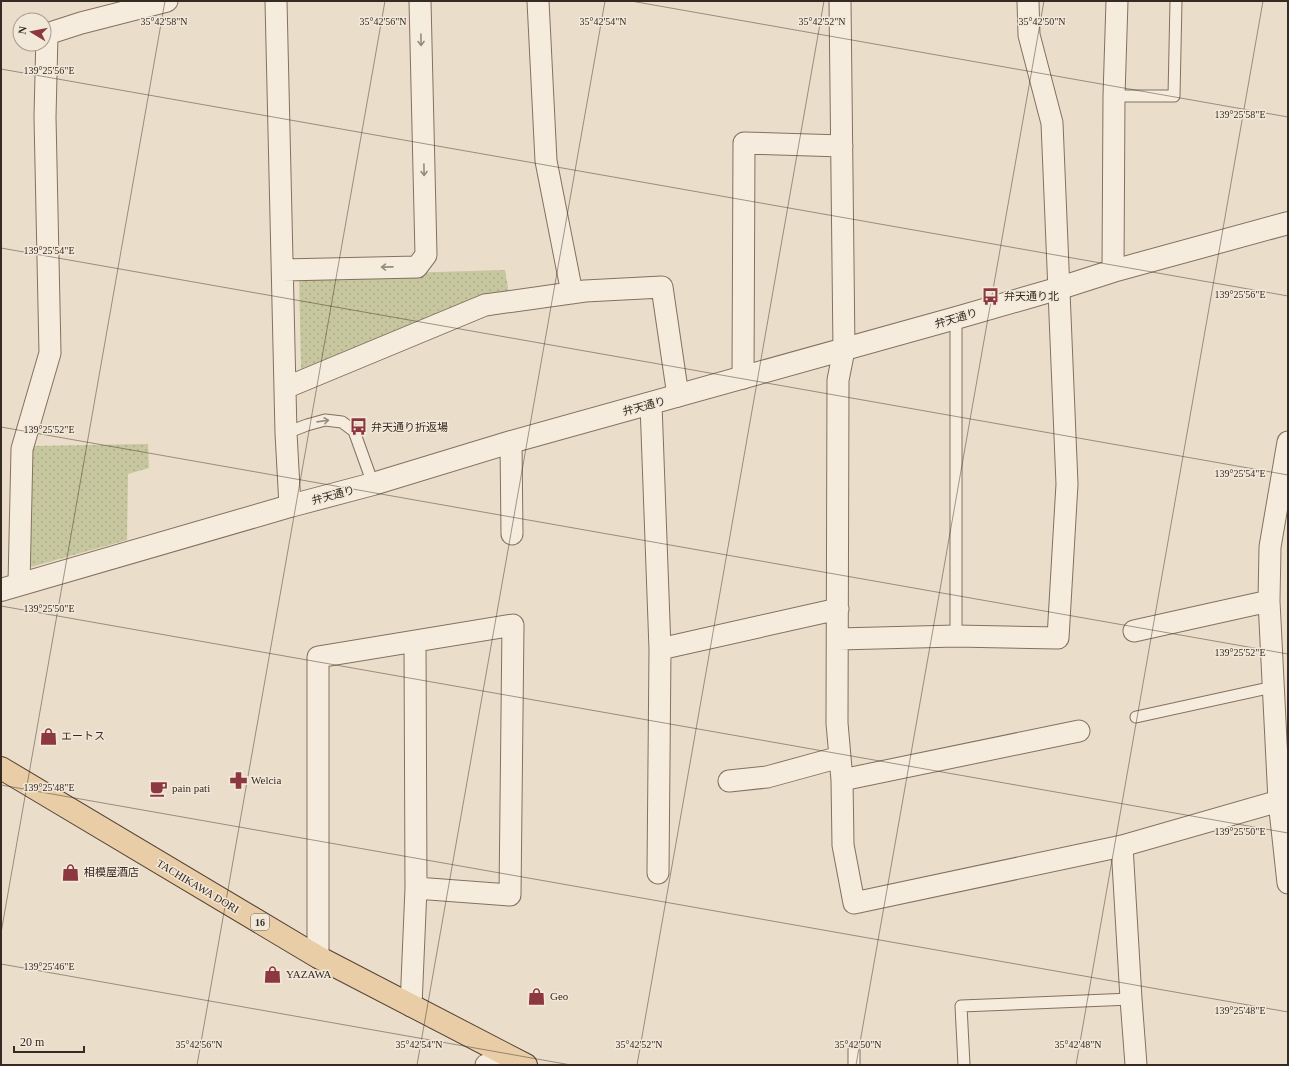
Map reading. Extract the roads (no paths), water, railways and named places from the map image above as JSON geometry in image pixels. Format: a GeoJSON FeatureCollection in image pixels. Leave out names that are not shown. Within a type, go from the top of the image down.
{"type":"FeatureCollection","features":[{"type":"Feature","properties":{"kind":"main road","name":"TACHIKAWA DORI"},"geometry":{"type":"LineString","coordinates":[[1,768],[318,957],[517,1063]]}},
{"type":"Feature","properties":{"kind":"street"},"geometry":{"type":"LineString","coordinates":[[10,587],[22,449],[50,353],[45,116],[47,34],[81,23],[167,1]]}},
{"type":"Feature","properties":{"kind":"street"},"geometry":{"type":"LineString","coordinates":[[276,1],[286,433],[290,506]]}},
{"type":"Feature","properties":{"kind":"street"},"geometry":{"type":"LineString","coordinates":[[282,270],[417,267],[426,255],[420,1]]}},
{"type":"Feature","properties":{"kind":"street"},"geometry":{"type":"LineString","coordinates":[[538,1],[546,161],[572,293]]}},
{"type":"Feature","properties":{"kind":"street"},"geometry":{"type":"LineString","coordinates":[[840,1],[844,350],[838,380],[837,723],[842,780],[843,845],[854,903],[1122,846],[1279,801]]}},
{"type":"Feature","properties":{"kind":"street"},"geometry":{"type":"LineString","coordinates":[[838,639],[956,636],[1058,638],[1067,484],[1060,288],[1052,123],[1029,35],[1028,1]]}},
{"type":"Feature","properties":{"kind":"street"},"geometry":{"type":"LineString","coordinates":[[1113,271],[1114,96],[1117,1]]}},
{"type":"Feature","properties":{"kind":"street"},"geometry":{"type":"LineString","coordinates":[[743,378],[744,143],[842,146]]}},
{"type":"Feature","properties":{"kind":"street","name":"弁天通り"},"geometry":{"type":"LineString","coordinates":[[10,587],[290,506],[373,484],[512,442],[956,318],[1113,271],[1288,224]]}},
{"type":"Feature","properties":{"kind":"street"},"geometry":{"type":"LineString","coordinates":[[285,388],[485,305],[572,293],[662,287],[678,396]]}},
{"type":"Feature","properties":{"kind":"street"},"geometry":{"type":"LineString","coordinates":[[651,404],[660,649],[658,873]]}},
{"type":"Feature","properties":{"kind":"street"},"geometry":{"type":"LineString","coordinates":[[512,442],[512,534]]}},
{"type":"Feature","properties":{"kind":"street"},"geometry":{"type":"LineString","coordinates":[[1288,442],[1270,547],[1279,576],[1269,601],[1273,687],[1282,711],[1279,801],[1288,883]]}},
{"type":"Feature","properties":{"kind":"street"},"geometry":{"type":"LineString","coordinates":[[1134,630],[1269,601]]}},
{"type":"Feature","properties":{"kind":"street"},"geometry":{"type":"LineString","coordinates":[[660,649],[838,609]]}},
{"type":"Feature","properties":{"kind":"street"},"geometry":{"type":"LineString","coordinates":[[318,957],[318,657],[513,625],[510,895],[416,888]]}},
{"type":"Feature","properties":{"kind":"street"},"geometry":{"type":"LineString","coordinates":[[411,1006],[416,888],[415,641]]}},
{"type":"Feature","properties":{"kind":"street"},"geometry":{"type":"LineString","coordinates":[[842,780],[1079,731]]}},
{"type":"Feature","properties":{"kind":"street"},"geometry":{"type":"LineString","coordinates":[[729,781],[767,777],[840,757]]}},
{"type":"Feature","properties":{"kind":"street"},"geometry":{"type":"LineString","coordinates":[[1122,846],[1136,1065]]}},
{"type":"Feature","properties":{"kind":"street"},"geometry":{"type":"LineString","coordinates":[[486,1065],[517,1063]]}},
{"type":"Feature","properties":{"kind":"lane"},"geometry":{"type":"LineString","coordinates":[[1114,96],[1174,96],[1176,1]]}},
{"type":"Feature","properties":{"kind":"lane"},"geometry":{"type":"LineString","coordinates":[[956,318],[956,636]]}},
{"type":"Feature","properties":{"kind":"lane"},"geometry":{"type":"LineString","coordinates":[[286,433],[307,424],[325,420],[342,422],[354,431],[373,484]]}},
{"type":"Feature","properties":{"kind":"lane"},"geometry":{"type":"LineString","coordinates":[[1136,717],[1273,687]]}},
{"type":"Feature","properties":{"kind":"lane"},"geometry":{"type":"LineString","coordinates":[[964,1065],[961,1006],[1131,999]]}},
{"type":"Feature","properties":{"kind":"lane"},"geometry":{"type":"LineString","coordinates":[[854,1050],[854,1065]]}},
{"type":"Feature","properties":{"kind":"place","name":"弁天通り北"},"geometry":{"type":"Point","coordinates":[991,296]}},
{"type":"Feature","properties":{"kind":"place","name":"弁天通り折返場"},"geometry":{"type":"Point","coordinates":[358,427]}},
{"type":"Feature","properties":{"kind":"place","name":"エートス"},"geometry":{"type":"Point","coordinates":[48,736]}},
{"type":"Feature","properties":{"kind":"place","name":"Welcia"},"geometry":{"type":"Point","coordinates":[238,780]}},
{"type":"Feature","properties":{"kind":"place","name":"pain pati"},"geometry":{"type":"Point","coordinates":[159,788]}},
{"type":"Feature","properties":{"kind":"place","name":"相模屋酒店"},"geometry":{"type":"Point","coordinates":[71,872]}},
{"type":"Feature","properties":{"kind":"place","name":"YAZAWA"},"geometry":{"type":"Point","coordinates":[273,974]}},
{"type":"Feature","properties":{"kind":"place","name":"Geo"},"geometry":{"type":"Point","coordinates":[537,996]}}]}
